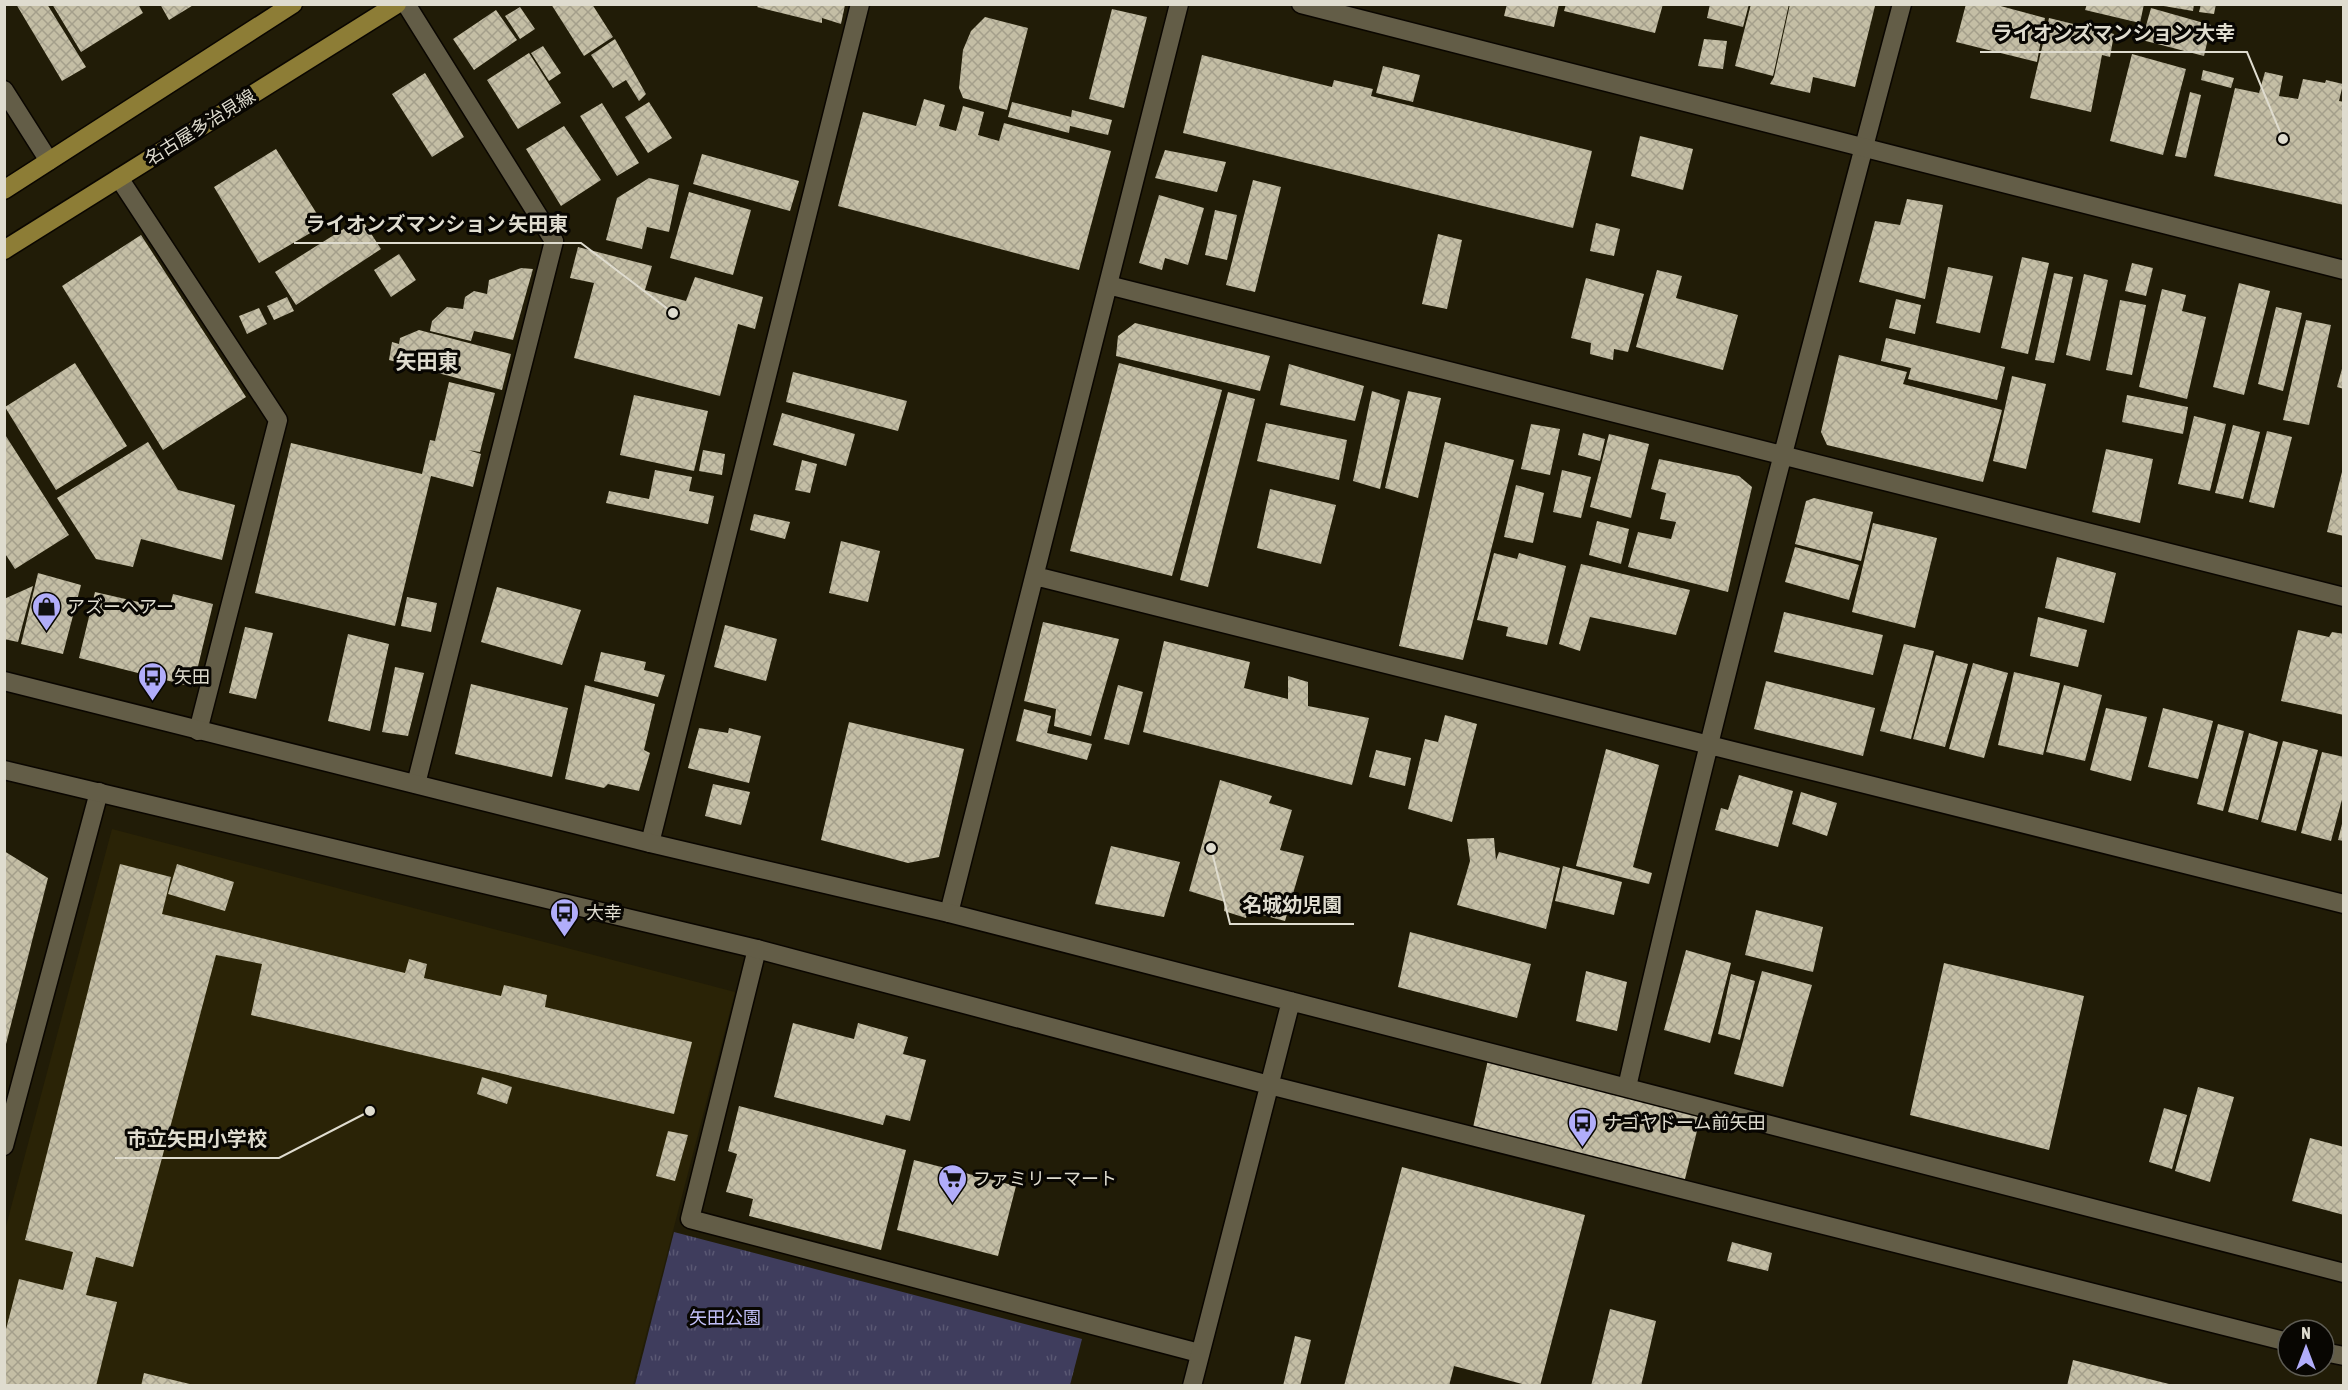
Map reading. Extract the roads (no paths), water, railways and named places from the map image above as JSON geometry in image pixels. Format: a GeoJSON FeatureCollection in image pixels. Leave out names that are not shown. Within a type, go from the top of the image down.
{"type":"FeatureCollection","features":[{"type":"Feature","properties":{"kind":"main road"},"geometry":{"type":"LineString","coordinates":[[4,190],[293,4]]}},
{"type":"Feature","properties":{"kind":"main road","name":"名古屋多治見線"},"geometry":{"type":"LineString","coordinates":[[4,250],[397,4]]}},
{"type":"Feature","properties":{"kind":"street"},"geometry":{"type":"LineString","coordinates":[[406,4],[555,241],[416,784]]}},
{"type":"Feature","properties":{"kind":"street"},"geometry":{"type":"LineString","coordinates":[[650,843],[860,4]]}},
{"type":"Feature","properties":{"kind":"street"},"geometry":{"type":"LineString","coordinates":[[949,913],[1179,4]]}},
{"type":"Feature","properties":{"kind":"street"},"geometry":{"type":"LineString","coordinates":[[1301,4],[2343,270]]}},
{"type":"Feature","properties":{"kind":"street"},"geometry":{"type":"LineString","coordinates":[[1627,1087],[1783,454],[1902,4]]}},
{"type":"Feature","properties":{"kind":"street"},"geometry":{"type":"LineString","coordinates":[[4,90],[49,161]]}},
{"type":"Feature","properties":{"kind":"street"},"geometry":{"type":"LineString","coordinates":[[119,178],[278,420],[198,731]]}},
{"type":"Feature","properties":{"kind":"street"},"geometry":{"type":"LineString","coordinates":[[1108,285],[2343,597]]}},
{"type":"Feature","properties":{"kind":"street"},"geometry":{"type":"LineString","coordinates":[[1035,576],[2343,904]]}},
{"type":"Feature","properties":{"kind":"street"},"geometry":{"type":"LineString","coordinates":[[4,681],[650,843],[949,913],[2343,1273]]}},
{"type":"Feature","properties":{"kind":"street"},"geometry":{"type":"LineString","coordinates":[[4,770],[757,949],[1269,1085],[2276,1339]]}},
{"type":"Feature","properties":{"kind":"street"},"geometry":{"type":"LineString","coordinates":[[4,1146],[99,792]]}},
{"type":"Feature","properties":{"kind":"street"},"geometry":{"type":"LineString","coordinates":[[757,949],[690,1219],[1199,1353]]}},
{"type":"Feature","properties":{"kind":"street"},"geometry":{"type":"LineString","coordinates":[[1192,1386],[1291,1001]]}},
{"type":"Feature","properties":{"kind":"place","name":"ライオンズマンション 大幸"},"geometry":{"type":"Point","coordinates":[2283,139]}},
{"type":"Feature","properties":{"kind":"place","name":"ライオンズマンション 矢田東"},"geometry":{"type":"Point","coordinates":[673,313]}},
{"type":"Feature","properties":{"kind":"place","name":"アズーヘアー"},"geometry":{"type":"Point","coordinates":[46,632]}},
{"type":"Feature","properties":{"kind":"place","name":"矢田"},"geometry":{"type":"Point","coordinates":[153,702]}},
{"type":"Feature","properties":{"kind":"place","name":"名城幼児園"},"geometry":{"type":"Point","coordinates":[1211,848]}},
{"type":"Feature","properties":{"kind":"place","name":"大幸"},"geometry":{"type":"Point","coordinates":[565,938]}},
{"type":"Feature","properties":{"kind":"place","name":"市立矢田小学校"},"geometry":{"type":"Point","coordinates":[370,1111]}},
{"type":"Feature","properties":{"kind":"place","name":"ナゴヤドーム前矢田"},"geometry":{"type":"Point","coordinates":[1583,1148]}},
{"type":"Feature","properties":{"kind":"place","name":"ファミリーマート"},"geometry":{"type":"Point","coordinates":[952,1204]}},
{"type":"Feature","properties":{"kind":"district","name":"矢田東"},"geometry":{"type":"Point","coordinates":[427,361]}},
{"type":"Feature","properties":{"kind":"park label","name":"矢田公園"},"geometry":{"type":"Point","coordinates":[725,1317]}}]}
